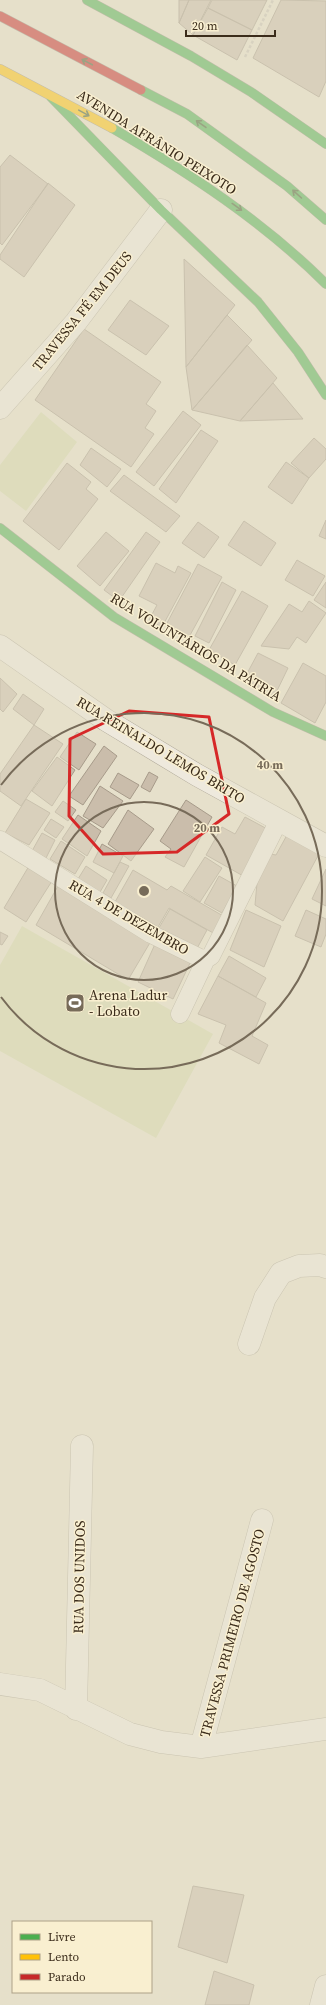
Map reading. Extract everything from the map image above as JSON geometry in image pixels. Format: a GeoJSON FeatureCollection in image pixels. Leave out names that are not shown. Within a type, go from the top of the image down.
{"type":"FeatureCollection","features":[{"type":"Feature","properties":{"kind":"street"},"geometry":{"type":"LineString","coordinates":[[87,0],[191,56],[326,144]]}},
{"type":"Feature","properties":{"kind":"street"},"geometry":{"type":"LineString","coordinates":[[0,16],[187,114],[288,186],[326,220]]}},
{"type":"Feature","properties":{"kind":"street","name":"AVENIDA AFRÂNIO PEIXOTO"},"geometry":{"type":"LineString","coordinates":[[0,69],[44,90],[117,131],[205,185],[274,234],[326,284]]}},
{"type":"Feature","properties":{"kind":"street"},"geometry":{"type":"LineString","coordinates":[[44,90],[161,210],[258,302],[298,352],[326,395]]}},
{"type":"Feature","properties":{"kind":"street","name":"TRAVESSA FÉ EM DEUS"},"geometry":{"type":"LineString","coordinates":[[0,408],[76,322],[161,210]]}},
{"type":"Feature","properties":{"kind":"street","name":"RUA VOLUNTÁRIOS DA PÁTRIA"},"geometry":{"type":"LineString","coordinates":[[0,528],[114,617],[274,712],[326,736]]}},
{"type":"Feature","properties":{"kind":"street","name":"RUA REINALDO LEMOS BRITO"},"geometry":{"type":"LineString","coordinates":[[0,646],[106,720],[197,775],[326,846]]}},
{"type":"Feature","properties":{"kind":"street"},"geometry":{"type":"LineString","coordinates":[[248,1344],[266,1298],[281,1273],[299,1266],[320,1265],[326,1267]]}},
{"type":"Feature","properties":{"kind":"street","name":"RUA DOS UNIDOS"},"geometry":{"type":"LineString","coordinates":[[76,1709],[82,1446]]}},
{"type":"Feature","properties":{"kind":"street","name":"TRAVESSA PRIMEIRO DE AGOSTO"},"geometry":{"type":"LineString","coordinates":[[201,1747],[262,1520]]}},
{"type":"Feature","properties":{"kind":"street"},"geometry":{"type":"LineString","coordinates":[[0,1684],[40,1690],[76,1709],[130,1734],[161,1742],[201,1747],[326,1730]]}},
{"type":"Feature","properties":{"kind":"street"},"geometry":{"type":"LineString","coordinates":[[321,2005],[326,1986]]}},
{"type":"Feature","properties":{"kind":"lane","name":"RUA 4 DE DEZEMBRO"},"geometry":{"type":"LineString","coordinates":[[0,840],[151,934],[200,958],[206,959],[211,956],[279,820]]}},
{"type":"Feature","properties":{"kind":"lane"},"geometry":{"type":"LineString","coordinates":[[180,1014],[206,959]]}},
{"type":"Feature","properties":{"kind":"path"},"geometry":{"type":"LineString","coordinates":[[233,82],[273,0]]}},
{"type":"Feature","properties":{"kind":"highlighted area"},"geometry":{"type":"Polygon","coordinates":[[[129,711],[209,717],[229,814],[177,852],[103,854],[69,816],[70,739],[129,711]]]}},
{"type":"Feature","properties":{"kind":"green space"},"geometry":{"type":"Polygon","coordinates":[[[41,412],[77,442],[26,511],[0,491],[0,465],[41,412]]]}},
{"type":"Feature","properties":{"kind":"green space","name":"Arena Ladur - Lobato"},"geometry":{"type":"Polygon","coordinates":[[[22,926],[213,1034],[156,1138],[0,1051],[0,965],[22,926]]]}},
{"type":"Feature","properties":{"kind":"building"},"geometry":{"type":"Polygon","coordinates":[[[179,0],[189,0],[179,23],[179,0]]]}},
{"type":"Feature","properties":{"kind":"building"},"geometry":{"type":"Polygon","coordinates":[[[189,0],[211,0],[193,35],[179,23],[189,0]]]}},
{"type":"Feature","properties":{"kind":"building"},"geometry":{"type":"Polygon","coordinates":[[[212,0],[267,0],[252,30],[208,8],[212,0]]]}},
{"type":"Feature","properties":{"kind":"building"},"geometry":{"type":"Polygon","coordinates":[[[281,0],[326,1],[326,81],[319,97],[253,58],[281,0]]]}},
{"type":"Feature","properties":{"kind":"building"},"geometry":{"type":"Polygon","coordinates":[[[208,8],[252,30],[237,60],[193,35],[208,8]]]}},
{"type":"Feature","properties":{"kind":"building"},"geometry":{"type":"Polygon","coordinates":[[[10,155],[48,184],[2,245],[0,243],[0,167],[10,155]]]}},
{"type":"Feature","properties":{"kind":"building"},"geometry":{"type":"Polygon","coordinates":[[[48,183],[75,205],[24,277],[0,259],[0,255],[48,183]]]}},
{"type":"Feature","properties":{"kind":"building"},"geometry":{"type":"Polygon","coordinates":[[[184,259],[235,305],[186,367],[184,259]]]}},
{"type":"Feature","properties":{"kind":"building"},"geometry":{"type":"Polygon","coordinates":[[[130,300],[169,326],[146,355],[108,330],[130,300]]]}},
{"type":"Feature","properties":{"kind":"building"},"geometry":{"type":"Polygon","coordinates":[[[227,315],[252,340],[192,410],[186,367],[227,315]]]}},
{"type":"Feature","properties":{"kind":"building"},"geometry":{"type":"Polygon","coordinates":[[[84,329],[161,382],[146,404],[156,411],[145,428],[154,434],[131,467],[35,400],[84,329]]]}},
{"type":"Feature","properties":{"kind":"building"},"geometry":{"type":"Polygon","coordinates":[[[247,345],[277,378],[240,421],[192,410],[247,345]]]}},
{"type":"Feature","properties":{"kind":"building"},"geometry":{"type":"Polygon","coordinates":[[[273,383],[303,419],[240,421],[273,383]]]}},
{"type":"Feature","properties":{"kind":"building"},"geometry":{"type":"Polygon","coordinates":[[[183,411],[201,425],[154,486],[136,472],[183,411]]]}},
{"type":"Feature","properties":{"kind":"building"},"geometry":{"type":"Polygon","coordinates":[[[201,430],[218,441],[176,503],[159,489],[201,430]]]}},
{"type":"Feature","properties":{"kind":"building"},"geometry":{"type":"Polygon","coordinates":[[[314,438],[326,449],[326,459],[309,478],[291,463],[314,438]]]}},
{"type":"Feature","properties":{"kind":"building"},"geometry":{"type":"Polygon","coordinates":[[[91,448],[121,469],[107,487],[80,465],[91,448]]]}},
{"type":"Feature","properties":{"kind":"building"},"geometry":{"type":"Polygon","coordinates":[[[286,462],[309,478],[292,504],[268,487],[286,462]]]}},
{"type":"Feature","properties":{"kind":"building"},"geometry":{"type":"Polygon","coordinates":[[[67,463],[91,482],[86,489],[98,499],[59,550],[23,521],[67,463]]]}},
{"type":"Feature","properties":{"kind":"building"},"geometry":{"type":"Polygon","coordinates":[[[124,475],[180,516],[166,532],[110,491],[124,475]]]}},
{"type":"Feature","properties":{"kind":"building"},"geometry":{"type":"Polygon","coordinates":[[[326,520],[326,539],[319,536],[326,520]]]}},
{"type":"Feature","properties":{"kind":"building"},"geometry":{"type":"Polygon","coordinates":[[[244,521],[276,543],[261,566],[228,545],[244,521]]]}},
{"type":"Feature","properties":{"kind":"building"},"geometry":{"type":"Polygon","coordinates":[[[198,522],[219,537],[204,558],[182,543],[198,522]]]}},
{"type":"Feature","properties":{"kind":"building"},"geometry":{"type":"Polygon","coordinates":[[[106,532],[129,551],[100,586],[77,566],[106,532]]]}},
{"type":"Feature","properties":{"kind":"building"},"geometry":{"type":"Polygon","coordinates":[[[146,532],[160,542],[119,601],[104,590],[146,532]]]}},
{"type":"Feature","properties":{"kind":"building"},"geometry":{"type":"Polygon","coordinates":[[[297,560],[325,576],[313,596],[285,580],[297,560]]]}},
{"type":"Feature","properties":{"kind":"building"},"geometry":{"type":"Polygon","coordinates":[[[156,563],[175,573],[178,566],[191,573],[162,627],[149,620],[157,605],[139,596],[156,563]]]}},
{"type":"Feature","properties":{"kind":"building"},"geometry":{"type":"Polygon","coordinates":[[[198,564],[222,577],[189,637],[166,625],[198,564]]]}},
{"type":"Feature","properties":{"kind":"building"},"geometry":{"type":"Polygon","coordinates":[[[222,582],[236,590],[209,643],[195,636],[222,582]]]}},
{"type":"Feature","properties":{"kind":"building"},"geometry":{"type":"Polygon","coordinates":[[[326,582],[326,608],[314,600],[326,582]]]}},
{"type":"Feature","properties":{"kind":"building"},"geometry":{"type":"Polygon","coordinates":[[[242,591],[268,606],[235,665],[209,650],[242,591]]]}},
{"type":"Feature","properties":{"kind":"building"},"geometry":{"type":"Polygon","coordinates":[[[309,601],[326,613],[306,643],[297,637],[289,649],[261,646],[289,604],[302,612],[309,601]]]}},
{"type":"Feature","properties":{"kind":"building"},"geometry":{"type":"Polygon","coordinates":[[[258,653],[288,668],[274,697],[243,681],[258,653]]]}},
{"type":"Feature","properties":{"kind":"building"},"geometry":{"type":"Polygon","coordinates":[[[303,663],[326,676],[326,702],[315,723],[281,703],[303,663]]]}},
{"type":"Feature","properties":{"kind":"building"},"geometry":{"type":"Polygon","coordinates":[[[0,678],[17,694],[3,712],[0,709],[0,678]]]}},
{"type":"Feature","properties":{"kind":"building"},"geometry":{"type":"Polygon","coordinates":[[[23,694],[44,709],[34,725],[13,709],[23,694]]]}},
{"type":"Feature","properties":{"kind":"building"},"geometry":{"type":"Polygon","coordinates":[[[34,725],[63,744],[21,806],[0,791],[0,774],[34,725]]]}},
{"type":"Feature","properties":{"kind":"building"},"geometry":{"type":"Polygon","coordinates":[[[77,732],[96,744],[79,770],[60,757],[77,732]]]}},
{"type":"Feature","properties":{"kind":"building"},"geometry":{"type":"Polygon","coordinates":[[[104,746],[117,756],[83,805],[69,796],[104,746]]]}},
{"type":"Feature","properties":{"kind":"building"},"geometry":{"type":"Polygon","coordinates":[[[57,757],[75,770],[52,806],[32,791],[57,757]]]}},
{"type":"Feature","properties":{"kind":"building"},"geometry":{"type":"Polygon","coordinates":[[[149,772],[158,777],[150,792],[141,787],[149,772]]]}},
{"type":"Feature","properties":{"kind":"building"},"geometry":{"type":"Polygon","coordinates":[[[118,773],[139,785],[130,799],[110,787],[118,773]]]}},
{"type":"Feature","properties":{"kind":"building"},"geometry":{"type":"Polygon","coordinates":[[[100,786],[123,801],[103,828],[83,816],[100,786]]]}},
{"type":"Feature","properties":{"kind":"building"},"geometry":{"type":"Polygon","coordinates":[[[26,799],[50,813],[29,845],[5,833],[26,799]]]}},
{"type":"Feature","properties":{"kind":"building"},"geometry":{"type":"Polygon","coordinates":[[[186,800],[212,817],[184,867],[165,857],[171,849],[160,841],[186,800]]]}},
{"type":"Feature","properties":{"kind":"building"},"geometry":{"type":"Polygon","coordinates":[[[63,801],[76,810],[68,821],[55,812],[63,801]]]}},
{"type":"Feature","properties":{"kind":"building"},"geometry":{"type":"Polygon","coordinates":[[[128,810],[154,829],[131,861],[108,844],[128,810]]]}},
{"type":"Feature","properties":{"kind":"building"},"geometry":{"type":"Polygon","coordinates":[[[78,815],[101,831],[87,856],[62,839],[78,815]]]}},
{"type":"Feature","properties":{"kind":"building"},"geometry":{"type":"Polygon","coordinates":[[[245,817],[271,831],[245,877],[206,855],[222,827],[235,834],[245,817]]]}},
{"type":"Feature","properties":{"kind":"building"},"geometry":{"type":"Polygon","coordinates":[[[51,819],[64,827],[56,838],[44,830],[51,819]]]}},
{"type":"Feature","properties":{"kind":"building"},"geometry":{"type":"Polygon","coordinates":[[[42,833],[55,840],[46,858],[32,851],[42,833]]]}},
{"type":"Feature","properties":{"kind":"building"},"geometry":{"type":"Polygon","coordinates":[[[287,835],[320,852],[283,921],[255,905],[257,883],[270,854],[276,855],[287,835]]]}},
{"type":"Feature","properties":{"kind":"building"},"geometry":{"type":"Polygon","coordinates":[[[61,841],[85,857],[75,874],[50,859],[61,841]]]}},
{"type":"Feature","properties":{"kind":"building"},"geometry":{"type":"Polygon","coordinates":[[[102,844],[123,856],[114,873],[93,862],[102,844]]]}},
{"type":"Feature","properties":{"kind":"building"},"geometry":{"type":"Polygon","coordinates":[[[205,857],[222,868],[200,902],[183,891],[205,857]]]}},
{"type":"Feature","properties":{"kind":"building"},"geometry":{"type":"Polygon","coordinates":[[[120,862],[129,866],[111,898],[103,893],[120,862]]]}},
{"type":"Feature","properties":{"kind":"building"},"geometry":{"type":"Polygon","coordinates":[[[29,866],[52,881],[26,922],[4,908],[29,866]]]}},
{"type":"Feature","properties":{"kind":"building"},"geometry":{"type":"Polygon","coordinates":[[[86,866],[107,880],[100,892],[78,879],[86,866]]]}},
{"type":"Feature","properties":{"kind":"building"},"geometry":{"type":"Polygon","coordinates":[[[326,869],[326,906],[312,899],[326,869]]]}},
{"type":"Feature","properties":{"kind":"building"},"geometry":{"type":"Polygon","coordinates":[[[133,870],[167,890],[171,886],[225,917],[215,934],[169,908],[158,927],[115,902],[133,870]]]}},
{"type":"Feature","properties":{"kind":"building"},"geometry":{"type":"Polygon","coordinates":[[[219,876],[237,886],[222,913],[204,903],[219,876]]]}},
{"type":"Feature","properties":{"kind":"building"},"geometry":{"type":"Polygon","coordinates":[[[58,886],[151,941],[128,980],[36,925],[58,886]]]}},
{"type":"Feature","properties":{"kind":"building"},"geometry":{"type":"Polygon","coordinates":[[[170,909],[207,930],[194,954],[156,933],[170,909]]]}},
{"type":"Feature","properties":{"kind":"building"},"geometry":{"type":"Polygon","coordinates":[[[246,910],[281,926],[264,967],[230,950],[246,910]]]}},
{"type":"Feature","properties":{"kind":"building"},"geometry":{"type":"Polygon","coordinates":[[[306,910],[326,919],[326,934],[321,947],[295,936],[306,910]]]}},
{"type":"Feature","properties":{"kind":"building"},"geometry":{"type":"Polygon","coordinates":[[[0,932],[8,936],[2,945],[0,944],[0,932]]]}},
{"type":"Feature","properties":{"kind":"building"},"geometry":{"type":"Polygon","coordinates":[[[155,944],[191,961],[173,999],[138,982],[155,944]]]}},
{"type":"Feature","properties":{"kind":"building"},"geometry":{"type":"Polygon","coordinates":[[[229,956],[266,978],[256,997],[218,976],[229,956]]]}},
{"type":"Feature","properties":{"kind":"building"},"geometry":{"type":"Polygon","coordinates":[[[218,976],[266,1003],[252,1036],[268,1045],[259,1064],[219,1043],[226,1025],[198,1014],[218,976]]]}},
{"type":"Feature","properties":{"kind":"building"},"geometry":{"type":"Polygon","coordinates":[[[193,1886],[244,1895],[227,1963],[178,1947],[193,1886]]]}},
{"type":"Feature","properties":{"kind":"building"},"geometry":{"type":"Polygon","coordinates":[[[214,1971],[254,1985],[249,2005],[205,2005],[214,1971]]]}},
{"type":"Feature","properties":{"kind":"traffic: fast"},"geometry":{"type":"LineString","coordinates":[[87,0],[191,56],[251,92],[326,144]]}},
{"type":"Feature","properties":{"kind":"traffic: fast"},"geometry":{"type":"LineString","coordinates":[[141,90],[187,114],[287,186],[326,220]]}},
{"type":"Feature","properties":{"kind":"traffic: fast"},"geometry":{"type":"LineString","coordinates":[[51,97],[161,210],[258,302],[298,352],[326,395]]}},
{"type":"Feature","properties":{"kind":"traffic: fast"},"geometry":{"type":"LineString","coordinates":[[112,128],[169,162],[224,199],[277,239],[326,284]]}},
{"type":"Feature","properties":{"kind":"traffic: fast"},"geometry":{"type":"LineString","coordinates":[[0,528],[114,617],[273,712],[326,736]]}},
{"type":"Feature","properties":{"kind":"traffic: slow"},"geometry":{"type":"LineString","coordinates":[[0,69],[112,128]]}},
{"type":"Feature","properties":{"kind":"traffic: jam"},"geometry":{"type":"LineString","coordinates":[[0,16],[141,90]]}},
{"type":"Feature","properties":{"kind":"place","name":"Arena Ladur - Lobato"},"geometry":{"type":"Point","coordinates":[75,1003]}}]}
